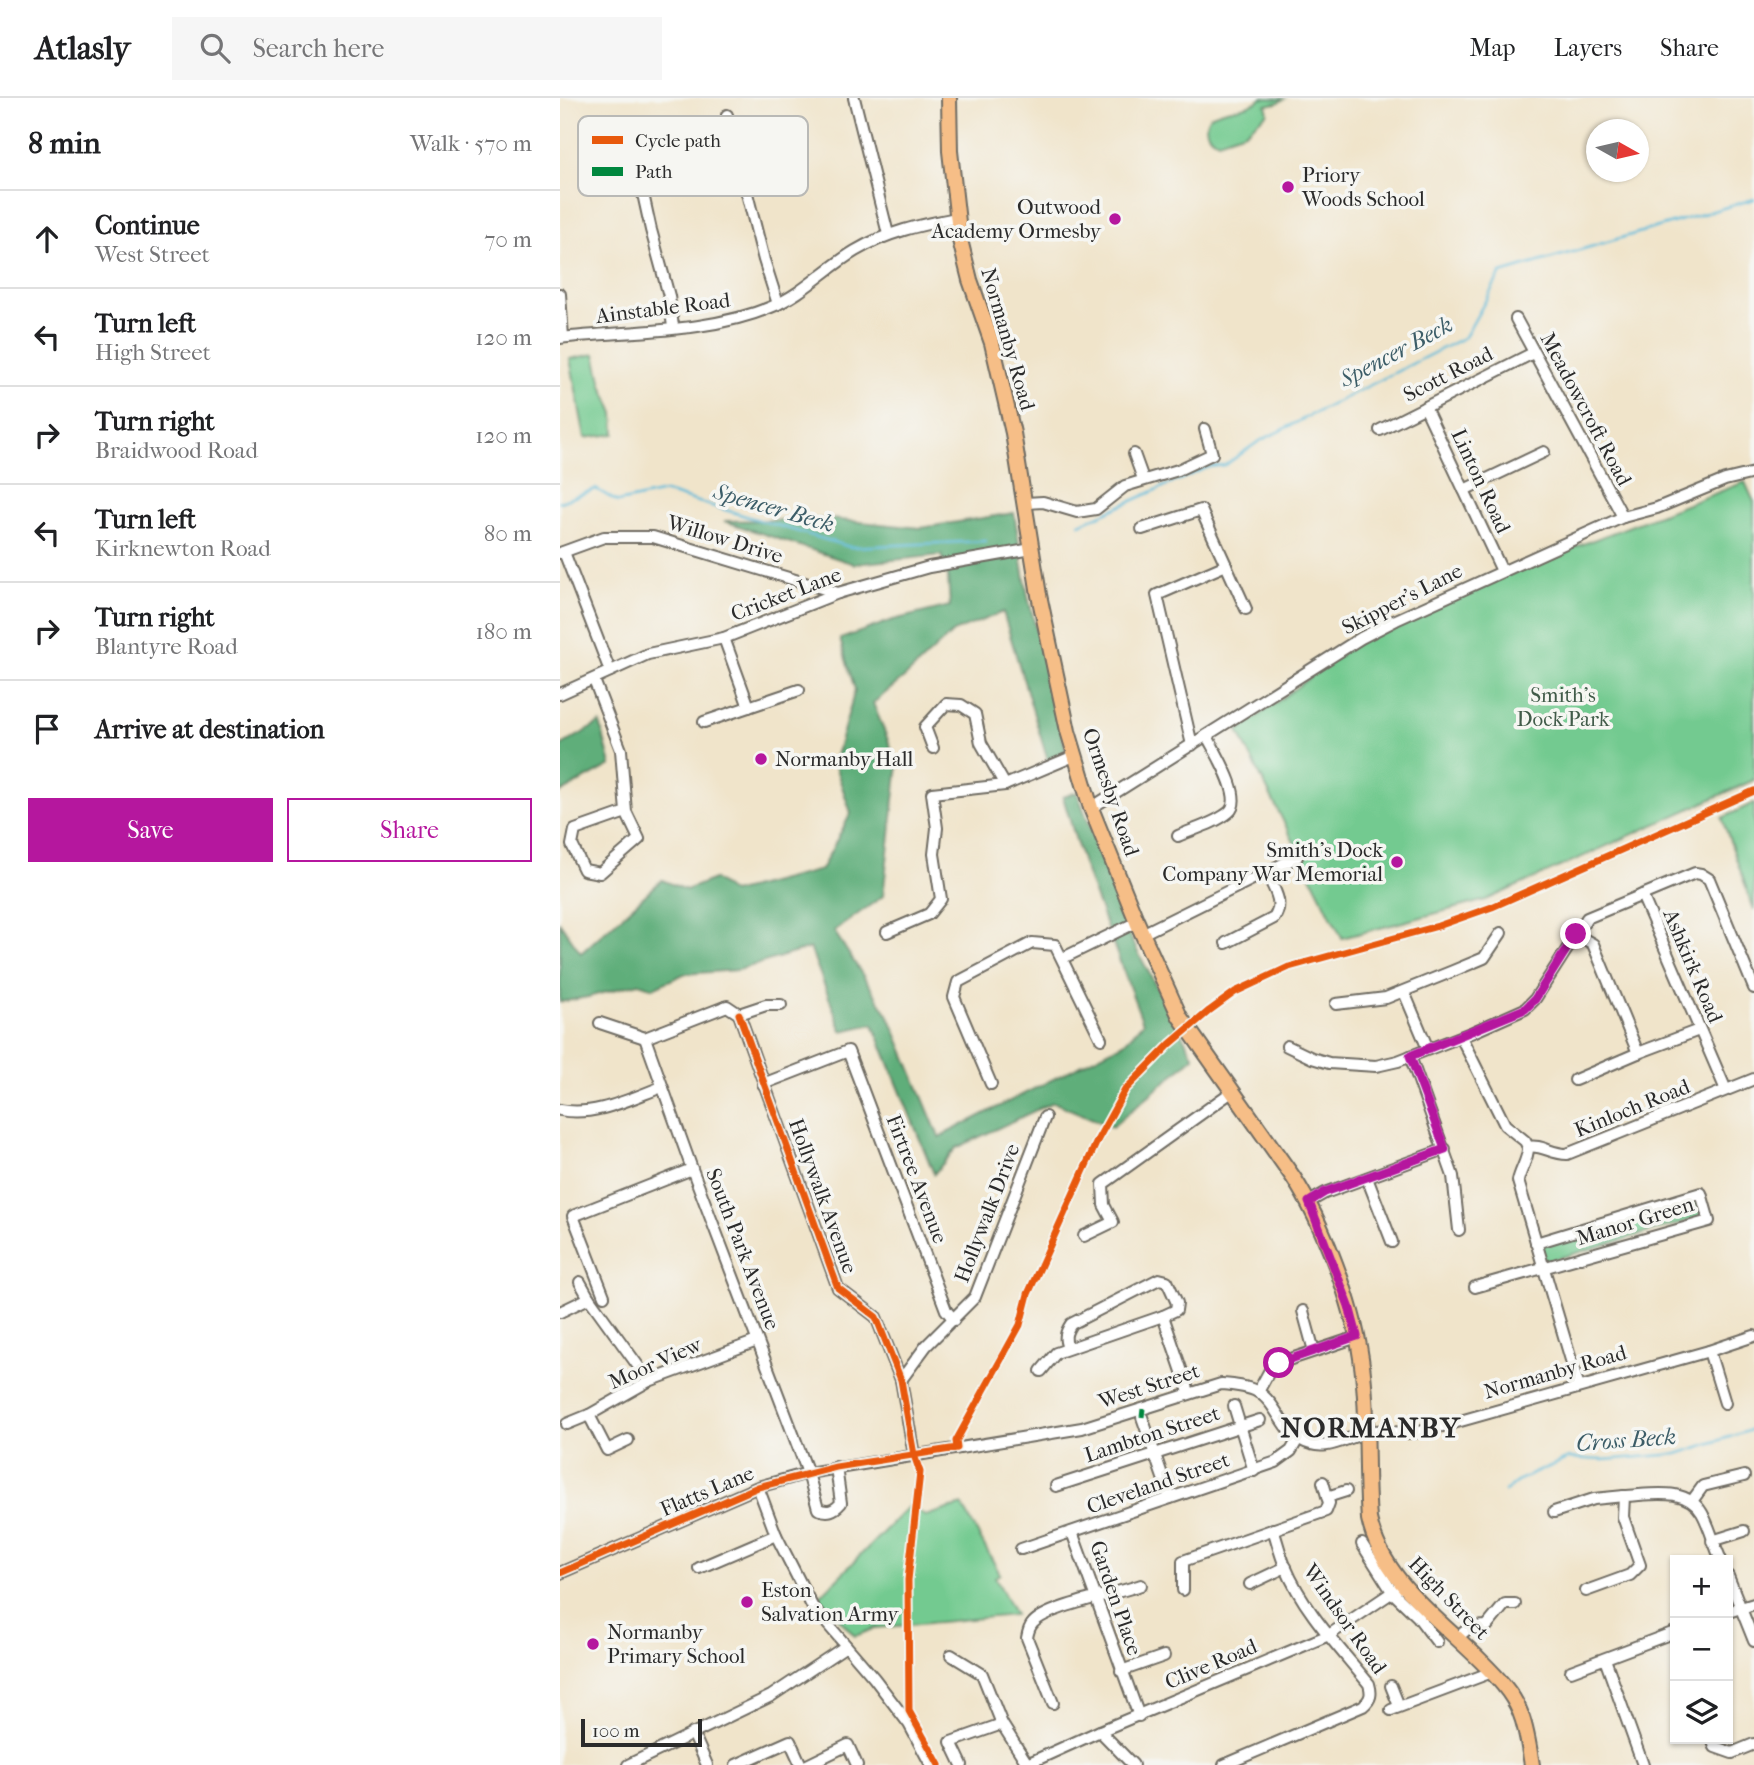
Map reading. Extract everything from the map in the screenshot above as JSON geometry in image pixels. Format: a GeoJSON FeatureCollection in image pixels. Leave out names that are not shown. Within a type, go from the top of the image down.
{"type":"FeatureCollection","features":[{"type":"Feature","properties":{"kind":"main road","name":"Normanby Road"},"geometry":{"type":"LineString","coordinates":[[949,98],[956,218],[964,260],[992,342],[1013,433],[1032,550]]}},
{"type":"Feature","properties":{"kind":"main road","name":"Ormesby Road"},"geometry":{"type":"LineString","coordinates":[[1032,550],[1039,595],[1074,755],[1091,808],[1169,996],[1191,1035]]}},
{"type":"Feature","properties":{"kind":"main road","name":"High Street"},"geometry":{"type":"LineString","coordinates":[[1191,1035],[1309,1202],[1349,1306],[1357,1336],[1363,1378],[1368,1519],[1373,1539],[1398,1589],[1457,1638],[1504,1685],[1520,1712],[1532,1765]]}},
{"type":"Feature","properties":{"kind":"street"},"geometry":{"type":"LineString","coordinates":[[853,98],[888,233]]}},
{"type":"Feature","properties":{"kind":"street"},"geometry":{"type":"LineString","coordinates":[[644,196],[669,296],[673,327]]}},
{"type":"Feature","properties":{"kind":"street"},"geometry":{"type":"LineString","coordinates":[[748,196],[778,304]]}},
{"type":"Feature","properties":{"kind":"street","name":"Ainstable Road"},"geometry":{"type":"LineString","coordinates":[[562,338],[728,322],[778,304],[799,293],[853,252],[888,233],[956,218]]}},
{"type":"Feature","properties":{"kind":"street"},"geometry":{"type":"LineString","coordinates":[[560,295],[562,338]]}},
{"type":"Feature","properties":{"kind":"street","name":"Meadowcroft Road"},"geometry":{"type":"LineString","coordinates":[[1516,320],[1623,517]]}},
{"type":"Feature","properties":{"kind":"street","name":"Scott Road"},"geometry":{"type":"LineString","coordinates":[[1380,430],[1533,353]]}},
{"type":"Feature","properties":{"kind":"street","name":"Linton Road"},"geometry":{"type":"LineString","coordinates":[[1425,407],[1502,570]]}},
{"type":"Feature","properties":{"kind":"street"},"geometry":{"type":"LineString","coordinates":[[1026,503],[1043,502],[1077,512],[1096,509],[1125,486],[1178,470],[1212,454],[1205,429]]}},
{"type":"Feature","properties":{"kind":"street"},"geometry":{"type":"LineString","coordinates":[[1464,490],[1544,452]]}},
{"type":"Feature","properties":{"kind":"street"},"geometry":{"type":"LineString","coordinates":[[1134,454],[1143,479]]}},
{"type":"Feature","properties":{"kind":"street","name":"Skipper's Lane"},"geometry":{"type":"LineString","coordinates":[[1091,808],[1361,638],[1502,570],[1623,517],[1657,508],[1725,480],[1754,474]]}},
{"type":"Feature","properties":{"kind":"street"},"geometry":{"type":"LineString","coordinates":[[1142,529],[1201,510],[1246,609]]}},
{"type":"Feature","properties":{"kind":"street","name":"Willow Drive"},"geometry":{"type":"LineString","coordinates":[[562,552],[604,537],[653,537],[838,593]]}},
{"type":"Feature","properties":{"kind":"street","name":"Cricket Lane"},"geometry":{"type":"LineString","coordinates":[[560,694],[648,654],[724,638],[838,593],[929,567],[1032,550]]}},
{"type":"Feature","properties":{"kind":"street"},"geometry":{"type":"LineString","coordinates":[[562,552],[610,671]]}},
{"type":"Feature","properties":{"kind":"street"},"geometry":{"type":"LineString","coordinates":[[1192,745],[1157,595],[1226,565]]}},
{"type":"Feature","properties":{"kind":"street"},"geometry":{"type":"LineString","coordinates":[[724,638],[749,707]]}},
{"type":"Feature","properties":{"kind":"street"},"geometry":{"type":"LineString","coordinates":[[594,680],[621,750],[626,812],[639,839],[600,873],[584,870],[572,845],[575,830],[626,812]]}},
{"type":"Feature","properties":{"kind":"street"},"geometry":{"type":"LineString","coordinates":[[704,722],[799,690]]}},
{"type":"Feature","properties":{"kind":"street"},"geometry":{"type":"LineString","coordinates":[[933,748],[925,727],[946,704],[961,705],[975,713],[981,743],[1005,785]]}},
{"type":"Feature","properties":{"kind":"street"},"geometry":{"type":"LineString","coordinates":[[1178,836],[1227,814],[1235,803],[1234,791],[1207,736]]}},
{"type":"Feature","properties":{"kind":"street"},"geometry":{"type":"LineString","coordinates":[[887,932],[929,914],[941,899],[934,854],[937,828],[932,793],[1005,785],[1074,755]]}},
{"type":"Feature","properties":{"kind":"street"},"geometry":{"type":"LineString","coordinates":[[1063,958],[1140,928],[1297,857]]}},
{"type":"Feature","properties":{"kind":"street"},"geometry":{"type":"LineString","coordinates":[[1226,943],[1275,918],[1278,913],[1280,901],[1266,873]]}},
{"type":"Feature","properties":{"kind":"street"},"geometry":{"type":"LineString","coordinates":[[1287,1046],[1312,1058],[1356,1066],[1376,1066],[1461,1037],[1525,1009],[1535,999],[1587,918],[1695,873],[1709,879],[1754,988]]}},
{"type":"Feature","properties":{"kind":"street","name":"Ashkirk Road"},"geometry":{"type":"LineString","coordinates":[[1642,895],[1726,1090]]}},
{"type":"Feature","properties":{"kind":"street"},"geometry":{"type":"LineString","coordinates":[[1336,1004],[1387,998],[1404,992],[1483,958],[1501,933]]}},
{"type":"Feature","properties":{"kind":"street"},"geometry":{"type":"LineString","coordinates":[[1576,934],[1592,944],[1638,1053]]}},
{"type":"Feature","properties":{"kind":"street"},"geometry":{"type":"LineString","coordinates":[[992,1084],[954,997],[958,982],[1032,943],[1055,945],[1101,1039]]}},
{"type":"Feature","properties":{"kind":"street"},"geometry":{"type":"LineString","coordinates":[[1404,992],[1428,1049]]}},
{"type":"Feature","properties":{"kind":"street"},"geometry":{"type":"LineString","coordinates":[[600,1023],[645,1038],[727,1006],[739,1014],[766,1005],[781,1005]]}},
{"type":"Feature","properties":{"kind":"street","name":"Hollywalk Avenue"},"geometry":{"type":"LineString","coordinates":[[739,1014],[838,1288],[876,1317],[901,1380],[914,1455]]}},
{"type":"Feature","properties":{"kind":"street"},"geometry":{"type":"LineString","coordinates":[[1575,1080],[1699,1030]]}},
{"type":"Feature","properties":{"kind":"street"},"geometry":{"type":"LineString","coordinates":[[1461,1037],[1505,1125],[1525,1141],[1528,1147],[1518,1181],[1579,1387]]}},
{"type":"Feature","properties":{"kind":"street","name":"South Park Avenue"},"geometry":{"type":"LineString","coordinates":[[645,1038],[808,1473],[818,1509],[827,1512],[836,1509],[841,1503],[836,1467]]}},
{"type":"Feature","properties":{"kind":"street","name":"Firtree Avenue"},"geometry":{"type":"LineString","coordinates":[[763,1084],[848,1051],[946,1310],[954,1320]]}},
{"type":"Feature","properties":{"kind":"street"},"geometry":{"type":"LineString","coordinates":[[1410,1056],[1453,1176],[1459,1230]]}},
{"type":"Feature","properties":{"kind":"street","name":"Kinloch Road"},"geometry":{"type":"LineString","coordinates":[[1528,1147],[1536,1145],[1555,1154],[1567,1154],[1754,1079]]}},
{"type":"Feature","properties":{"kind":"street"},"geometry":{"type":"LineString","coordinates":[[560,1110],[596,1111],[662,1087]]}},
{"type":"Feature","properties":{"kind":"street"},"geometry":{"type":"LineString","coordinates":[[1084,1236],[1112,1222],[1104,1205],[1104,1184],[1233,1091]]}},
{"type":"Feature","properties":{"kind":"street","name":"Hollywalk Drive"},"geometry":{"type":"LineString","coordinates":[[901,1380],[926,1346],[975,1297],[1045,1117]]}},
{"type":"Feature","properties":{"kind":"street"},"geometry":{"type":"LineString","coordinates":[[1309,1202],[1325,1192],[1445,1149]]}},
{"type":"Feature","properties":{"kind":"street"},"geometry":{"type":"LineString","coordinates":[[604,1296],[573,1216],[692,1169]]}},
{"type":"Feature","properties":{"kind":"street"},"geometry":{"type":"LineString","coordinates":[[1367,1178],[1392,1242]]}},
{"type":"Feature","properties":{"kind":"street","name":"Manor Green"},"geometry":{"type":"LineString","coordinates":[[1536,1243],[1701,1193],[1709,1221],[1544,1268]]}},
{"type":"Feature","properties":{"kind":"street"},"geometry":{"type":"LineString","coordinates":[[1475,1287],[1544,1268]]}},
{"type":"Feature","properties":{"kind":"street"},"geometry":{"type":"LineString","coordinates":[[1041,1371],[1056,1353],[1176,1310],[1177,1303],[1167,1281],[1159,1279],[1071,1325],[1066,1330],[1068,1348]]}},
{"type":"Feature","properties":{"kind":"street"},"geometry":{"type":"LineString","coordinates":[[580,1282],[649,1381]]}},
{"type":"Feature","properties":{"kind":"street"},"geometry":{"type":"LineString","coordinates":[[560,1312],[589,1298]]}},
{"type":"Feature","properties":{"kind":"street"},"geometry":{"type":"LineString","coordinates":[[1303,1311],[1314,1351]]}},
{"type":"Feature","properties":{"kind":"street"},"geometry":{"type":"LineString","coordinates":[[1164,1316],[1189,1392]]}},
{"type":"Feature","properties":{"kind":"street"},"geometry":{"type":"LineString","coordinates":[[1357,1336],[1276,1364],[1258,1392],[1267,1400],[1288,1431],[1298,1439],[1320,1446],[1365,1434]]}},
{"type":"Feature","properties":{"kind":"street","name":"Normanby Road"},"geometry":{"type":"LineString","coordinates":[[1365,1434],[1375,1431],[1408,1433],[1430,1429],[1754,1336]]}},
{"type":"Feature","properties":{"kind":"street","name":"Moor View"},"geometry":{"type":"LineString","coordinates":[[567,1424],[589,1415],[649,1381],[758,1341]]}},
{"type":"Feature","properties":{"kind":"street"},"geometry":{"type":"LineString","coordinates":[[1709,1351],[1725,1403]]}},
{"type":"Feature","properties":{"kind":"street","name":"West Street"},"geometry":{"type":"LineString","coordinates":[[1059,1432],[1082,1428],[1221,1384],[1242,1386],[1258,1392]]}},
{"type":"Feature","properties":{"kind":"street"},"geometry":{"type":"LineString","coordinates":[[1234,1406],[1254,1471]]}},
{"type":"Feature","properties":{"kind":"street"},"geometry":{"type":"LineString","coordinates":[[589,1415],[607,1450],[628,1440]]}},
{"type":"Feature","properties":{"kind":"street"},"geometry":{"type":"LineString","coordinates":[[1142,1417],[1170,1498]]}},
{"type":"Feature","properties":{"kind":"street","name":"Lambton Street"},"geometry":{"type":"LineString","coordinates":[[1056,1486],[1154,1452],[1260,1420]]}},
{"type":"Feature","properties":{"kind":"street","name":"Flatts Lane"},"geometry":{"type":"LineString","coordinates":[[560,1573],[758,1487],[836,1467],[1059,1432]]}},
{"type":"Feature","properties":{"kind":"street","name":"Cleveland Street"},"geometry":{"type":"LineString","coordinates":[[1021,1549],[1254,1471],[1285,1457],[1298,1439]]}},
{"type":"Feature","properties":{"kind":"street"},"geometry":{"type":"LineString","coordinates":[[1692,1501],[1703,1486],[1744,1476]]}},
{"type":"Feature","properties":{"kind":"street"},"geometry":{"type":"LineString","coordinates":[[1183,1590],[1183,1561],[1326,1511],[1328,1500],[1323,1482]]}},
{"type":"Feature","properties":{"kind":"street"},"geometry":{"type":"LineString","coordinates":[[758,1487],[776,1535],[812,1606],[874,1678],[909,1724],[931,1765]]}},
{"type":"Feature","properties":{"kind":"street"},"geometry":{"type":"LineString","coordinates":[[1328,1500],[1346,1491]]}},
{"type":"Feature","properties":{"kind":"street"},"geometry":{"type":"LineString","coordinates":[[1554,1512],[1594,1499],[1679,1494],[1692,1501],[1702,1513],[1719,1555]]}},
{"type":"Feature","properties":{"kind":"street"},"geometry":{"type":"LineString","coordinates":[[1586,1591],[1630,1574],[1640,1565],[1623,1517],[1624,1496]]}},
{"type":"Feature","properties":{"kind":"street","name":"Windsor Road"},"geometry":{"type":"LineString","coordinates":[[1224,1765],[1363,1706],[1370,1700],[1369,1684],[1329,1635],[1286,1567],[1273,1529]]}},
{"type":"Feature","properties":{"kind":"street"},"geometry":{"type":"LineString","coordinates":[[1712,1541],[1744,1531]]}},
{"type":"Feature","properties":{"kind":"street","name":"Garden Place"},"geometry":{"type":"LineString","coordinates":[[1072,1532],[1139,1716]]}},
{"type":"Feature","properties":{"kind":"street"},"geometry":{"type":"LineString","coordinates":[[699,1568],[776,1535]]}},
{"type":"Feature","properties":{"kind":"street"},"geometry":{"type":"LineString","coordinates":[[1362,1544],[1437,1642]]}},
{"type":"Feature","properties":{"kind":"street"},"geometry":{"type":"LineString","coordinates":[[1250,1584],[1286,1567]]}},
{"type":"Feature","properties":{"kind":"street"},"geometry":{"type":"LineString","coordinates":[[1053,1703],[1027,1638],[1034,1621],[1085,1600],[1141,1585]]}},
{"type":"Feature","properties":{"kind":"street"},"geometry":{"type":"LineString","coordinates":[[1733,1587],[1754,1641]]}},
{"type":"Feature","properties":{"kind":"street","name":"Clive Road"},"geometry":{"type":"LineString","coordinates":[[1027,1765],[1100,1731],[1329,1635],[1398,1589]]}},
{"type":"Feature","properties":{"kind":"street"},"geometry":{"type":"LineString","coordinates":[[1457,1638],[1470,1626],[1487,1626],[1506,1604],[1515,1604]]}},
{"type":"Feature","properties":{"kind":"street"},"geometry":{"type":"LineString","coordinates":[[1733,1610],[1754,1604]]}},
{"type":"Feature","properties":{"kind":"street"},"geometry":{"type":"LineString","coordinates":[[1571,1671],[1670,1636]]}},
{"type":"Feature","properties":{"kind":"street"},"geometry":{"type":"LineString","coordinates":[[628,1765],[771,1696],[846,1646]]}},
{"type":"Feature","properties":{"kind":"street"},"geometry":{"type":"LineString","coordinates":[[951,1655],[982,1674],[1002,1724],[1027,1765]]}},
{"type":"Feature","properties":{"kind":"street"},"geometry":{"type":"LineString","coordinates":[[1121,1671],[1164,1656]]}},
{"type":"Feature","properties":{"kind":"street"},"geometry":{"type":"LineString","coordinates":[[1605,1659],[1643,1765]]}},
{"type":"Feature","properties":{"kind":"street"},"geometry":{"type":"LineString","coordinates":[[1391,1686],[1395,1708],[1492,1672]]}},
{"type":"Feature","properties":{"kind":"street"},"geometry":{"type":"LineString","coordinates":[[962,1765],[951,1742],[1002,1724]]}},
{"type":"Feature","properties":{"kind":"street"},"geometry":{"type":"LineString","coordinates":[[1100,1731],[1133,1765]]}},
{"type":"Feature","properties":{"kind":"street"},"geometry":{"type":"LineString","coordinates":[[693,1733],[707,1765]]}},
{"type":"Feature","properties":{"kind":"street"},"geometry":{"type":"LineString","coordinates":[[736,1765],[790,1741],[801,1765]]}},
{"type":"Feature","properties":{"kind":"street"},"geometry":{"type":"LineString","coordinates":[[1714,1744],[1715,1747],[1731,1753],[1754,1744]]}},
{"type":"Feature","properties":{"kind":"street"},"geometry":{"type":"LineString","coordinates":[[807,1765],[848,1745],[857,1765]]}},
{"type":"Feature","properties":{"kind":"green space"},"geometry":{"type":"Polygon","coordinates":[[[1262,98],[1284,99],[1266,105],[1268,113],[1245,132],[1218,141],[1209,135],[1206,125],[1209,117],[1222,111],[1250,105],[1262,98]]]}},
{"type":"Feature","properties":{"kind":"green space"},"geometry":{"type":"Polygon","coordinates":[[[595,354],[602,385],[614,413],[615,434],[585,438],[570,359],[595,354]]]}},
{"type":"Feature","properties":{"kind":"green space","name":"Smith's Dock Park"},"geometry":{"type":"Polygon","coordinates":[[[1745,482],[1754,502],[1754,780],[1486,900],[1342,938],[1238,731],[1356,643],[1510,572],[1745,482]]]}},
{"type":"Feature","properties":{"kind":"green space"},"geometry":{"type":"Polygon","coordinates":[[[1014,513],[1028,597],[1066,750],[1048,761],[1003,612],[953,632],[873,703],[898,765],[883,896],[834,931],[889,1016],[939,1137],[1124,1043],[1143,1023],[1083,864],[1063,797],[1077,792],[1133,943],[1194,1057],[1112,1127],[1053,1102],[956,1148],[934,1174],[873,1024],[842,1031],[810,948],[738,970],[684,974],[653,988],[639,983],[560,1002],[560,923],[581,953],[662,880],[686,890],[714,879],[732,893],[821,870],[851,813],[834,763],[855,690],[840,639],[893,620],[950,606],[948,577],[942,555],[854,564],[724,521],[830,519],[921,528],[1014,513]]]}},
{"type":"Feature","properties":{"kind":"green space"},"geometry":{"type":"Polygon","coordinates":[[[600,723],[611,765],[560,793],[560,746],[600,723]]]}},
{"type":"Feature","properties":{"kind":"green space"},"geometry":{"type":"Polygon","coordinates":[[[1754,803],[1754,910],[1722,818],[1754,803]]]}},
{"type":"Feature","properties":{"kind":"green space"},"geometry":{"type":"Polygon","coordinates":[[[1698,1197],[1702,1217],[1545,1262],[1538,1245],[1698,1197]]]}},
{"type":"Feature","properties":{"kind":"green space"},"geometry":{"type":"Polygon","coordinates":[[[962,1505],[1000,1574],[995,1577],[1015,1615],[876,1628],[855,1636],[819,1597],[909,1506],[925,1516],[962,1505]]]}},
{"type":"Feature","properties":{"kind":"waterway","name":"Spencer Beck"},"geometry":{"type":"LineString","coordinates":[[1080,524],[1208,467],[1225,465],[1258,442],[1465,337],[1501,273],[1754,199]]}},
{"type":"Feature","properties":{"kind":"waterway","name":"Spencer Beck"},"geometry":{"type":"LineString","coordinates":[[560,502],[596,489],[618,502],[665,492],[850,547],[986,541]]}},
{"type":"Feature","properties":{"kind":"waterway","name":"Cross Beck"},"geometry":{"type":"LineString","coordinates":[[1505,1491],[1521,1479],[1569,1458],[1603,1460],[1677,1454],[1754,1429]]}},
{"type":"Feature","properties":{"kind":"marked path"},"geometry":{"type":"LineString","coordinates":[[1142,1417],[1143,1409]]}},
{"type":"Feature","properties":{"kind":"cycle path"},"geometry":{"type":"LineString","coordinates":[[560,1573],[758,1487],[836,1467],[957,1448],[956,1441],[1020,1325],[1028,1294],[1098,1139],[1125,1090],[1170,1044],[1235,992],[1289,967],[1438,926],[1492,907],[1754,791]]}},
{"type":"Feature","properties":{"kind":"cycle path"},"geometry":{"type":"LineString","coordinates":[[739,1014],[838,1288],[876,1317],[901,1380],[914,1455],[920,1472],[908,1580],[909,1711],[939,1765]]}},
{"type":"Feature","properties":{"kind":"place","name":"Priory Woods School"},"geometry":{"type":"Point","coordinates":[1288,187]}},
{"type":"Feature","properties":{"kind":"place","name":"Outwood Academy Ormesby"},"geometry":{"type":"Point","coordinates":[1115,219]}},
{"type":"Feature","properties":{"kind":"place","name":"Normanby Hall"},"geometry":{"type":"Point","coordinates":[761,759]}},
{"type":"Feature","properties":{"kind":"place","name":"Smith's Dock Company War Memorial"},"geometry":{"type":"Point","coordinates":[1397,862]}},
{"type":"Feature","properties":{"kind":"place","name":"Eston Salvation Army"},"geometry":{"type":"Point","coordinates":[747,1602]}},
{"type":"Feature","properties":{"kind":"place","name":"Normanby Primary School"},"geometry":{"type":"Point","coordinates":[593,1644]}},
{"type":"Feature","properties":{"kind":"district","name":"NORMANBY"},"geometry":{"type":"Point","coordinates":[1371,1427]}},
{"type":"Feature","properties":{"kind":"route"},"geometry":{"type":"LineString","coordinates":[[1279,1363],[1357,1336],[1349,1306],[1309,1202],[1325,1192],[1445,1149],[1410,1056],[1525,1009],[1535,999],[1576,934]]}}]}
